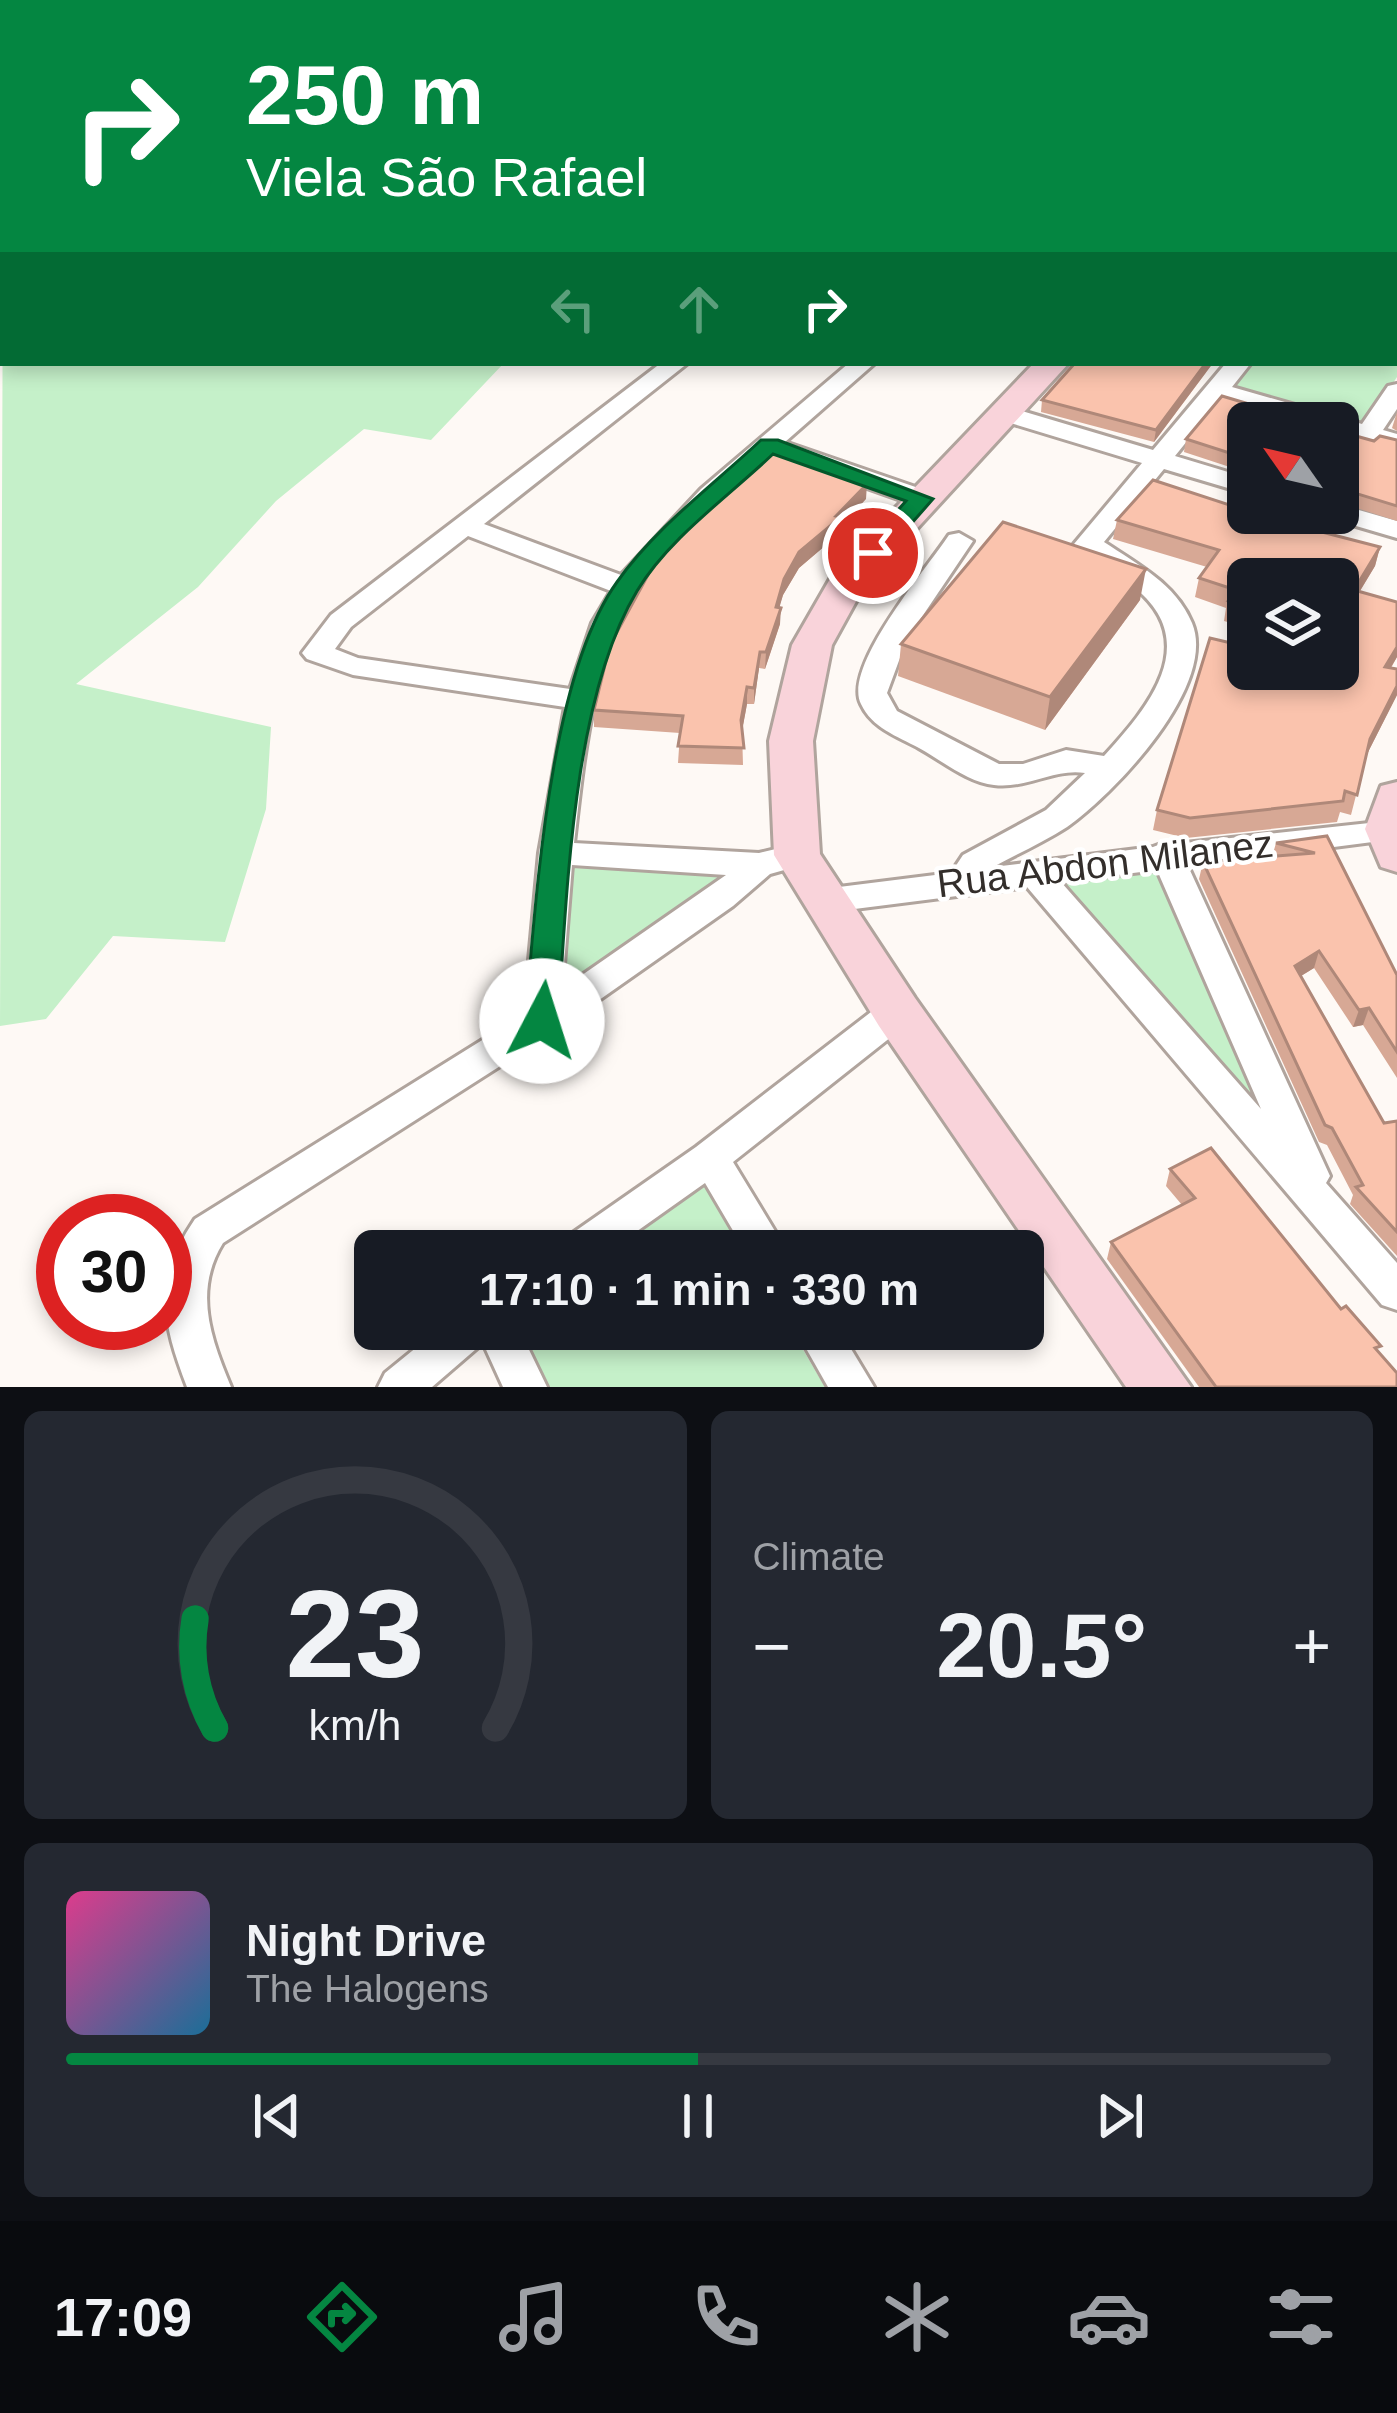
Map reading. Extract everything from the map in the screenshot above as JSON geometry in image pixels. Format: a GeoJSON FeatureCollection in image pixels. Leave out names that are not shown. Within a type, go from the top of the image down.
{"type":"FeatureCollection","features":[{"type":"Feature","properties":{"kind":"main road"},"geometry":{"type":"LineString","coordinates":[[1049,366],[848,580],[812,645],[791,740],[793,873],[897,1012],[1155,1385]]}},
{"type":"Feature","properties":{"kind":"street"},"geometry":{"type":"LineString","coordinates":[[583,700],[324,659],[317,653],[341,621],[672,366]]}},
{"type":"Feature","properties":{"kind":"street"},"geometry":{"type":"LineString","coordinates":[[542,1021],[556,853],[583,700],[597,648],[626,587],[657,550],[860,366]]}},
{"type":"Feature","properties":{"kind":"street"},"geometry":{"type":"LineString","coordinates":[[963,881],[974,862],[1057,818],[1111,767],[1148,726],[1172,683],[1183,635],[1170,607],[1088,544],[1236,366]]}},
{"type":"Feature","properties":{"kind":"street"},"geometry":{"type":"LineString","coordinates":[[1215,390],[1257,402]]}},
{"type":"Feature","properties":{"kind":"street"},"geometry":{"type":"LineString","coordinates":[[1368,434],[1397,391]]}},
{"type":"Feature","properties":{"kind":"street"},"geometry":{"type":"LineString","coordinates":[[1003,413],[1227,480]]}},
{"type":"Feature","properties":{"kind":"street"},"geometry":{"type":"LineString","coordinates":[[1359,431],[1397,442]]}},
{"type":"Feature","properties":{"kind":"street"},"geometry":{"type":"LineString","coordinates":[[770,445],[921,499]]}},
{"type":"Feature","properties":{"kind":"street"},"geometry":{"type":"LineString","coordinates":[[1359,518],[1397,530]]}},
{"type":"Feature","properties":{"kind":"street"},"geometry":{"type":"LineString","coordinates":[[466,526],[626,587]]}},
{"type":"Feature","properties":{"kind":"street"},"geometry":{"type":"LineString","coordinates":[[959,541],[880,662],[870,689],[875,705],[886,718],[994,775],[1024,774],[1066,760],[1111,767]]}},
{"type":"Feature","properties":{"kind":"street","name":"Rua Abdon Milanez"},"geometry":{"type":"LineString","coordinates":[[556,853],[793,873],[963,881],[1394,827]]}},
{"type":"Feature","properties":{"kind":"street"},"geometry":{"type":"LineString","coordinates":[[1166,853],[1324,1208]]}},
{"type":"Feature","properties":{"kind":"street"},"geometry":{"type":"LineString","coordinates":[[1033,872],[1397,1292]]}},
{"type":"Feature","properties":{"kind":"street"},"geometry":{"type":"LineString","coordinates":[[208,1387],[182,1307],[184,1275],[209,1231],[542,1021],[721,897],[793,873]]}},
{"type":"Feature","properties":{"kind":"street"},"geometry":{"type":"LineString","coordinates":[[608,1230],[710,1158],[897,1012]]}},
{"type":"Feature","properties":{"kind":"street"},"geometry":{"type":"LineString","coordinates":[[710,1158],[754,1230]]}},
{"type":"Feature","properties":{"kind":"street"},"geometry":{"type":"LineString","coordinates":[[400,1387],[445,1350]]}},
{"type":"Feature","properties":{"kind":"street"},"geometry":{"type":"LineString","coordinates":[[508,1350],[525,1387]]}},
{"type":"Feature","properties":{"kind":"street"},"geometry":{"type":"LineString","coordinates":[[829,1350],[852,1387]]}},
{"type":"Feature","properties":{"kind":"green space"},"geometry":{"type":"Polygon","coordinates":[[[3,366],[501,366],[431,440],[364,429],[276,501],[198,587],[76,684],[271,727],[266,809],[225,942],[113,936],[46,1019],[0,1026],[3,366]]]}},
{"type":"Feature","properties":{"kind":"green space"},"geometry":{"type":"Polygon","coordinates":[[[1248,366],[1397,366],[1397,377],[1365,426],[1359,424],[1359,402],[1283,402],[1231,387],[1248,366]]]}},
{"type":"Feature","properties":{"kind":"green space"},"geometry":{"type":"Polygon","coordinates":[[[570,868],[712,870],[726,880],[569,984],[560,974],[570,868]]]}},
{"type":"Feature","properties":{"kind":"green space"},"geometry":{"type":"Polygon","coordinates":[[[1156,870],[1269,1125],[1058,883],[1156,870]]]}},
{"type":"Feature","properties":{"kind":"green space"},"geometry":{"type":"Polygon","coordinates":[[[704,1181],[733,1230],[640,1230],[704,1181]]]}},
{"type":"Feature","properties":{"kind":"green space"},"geometry":{"type":"Polygon","coordinates":[[[530,1350],[803,1350],[825,1387],[549,1387],[530,1350]]]}},
{"type":"Feature","properties":{"kind":"building"},"geometry":{"type":"Polygon","coordinates":[[[1072,366],[1204,366],[1156,430],[1042,400],[1072,366]]]}},
{"type":"Feature","properties":{"kind":"building"},"geometry":{"type":"Polygon","coordinates":[[[1222,396],[1242,402],[1227,402],[1227,452],[1186,439],[1222,396]]]}},
{"type":"Feature","properties":{"kind":"building"},"geometry":{"type":"Polygon","coordinates":[[[1359,437],[1397,440],[1397,506],[1359,494],[1359,437]]]}},
{"type":"Feature","properties":{"kind":"building"},"geometry":{"type":"Polygon","coordinates":[[[774,453],[867,484],[836,516],[841,517],[799,552],[784,579],[776,607],[781,608],[766,652],[760,652],[754,688],[747,687],[741,720],[744,748],[678,746],[683,716],[594,710],[610,645],[655,562],[736,481],[774,453]]]}},
{"type":"Feature","properties":{"kind":"building"},"geometry":{"type":"Polygon","coordinates":[[[1153,480],[1227,504],[1227,534],[1330,534],[1380,547],[1359,582],[1359,558],[1227,558],[1227,587],[1199,578],[1219,550],[1117,520],[1153,480]]]}},
{"type":"Feature","properties":{"kind":"building"},"geometry":{"type":"Polygon","coordinates":[[[1003,522],[1146,569],[1050,697],[901,644],[1003,522]]]}},
{"type":"Feature","properties":{"kind":"building"},"geometry":{"type":"Polygon","coordinates":[[[1359,591],[1397,602],[1397,647],[1385,667],[1397,669],[1397,686],[1370,739],[1357,795],[1345,791],[1343,801],[1190,818],[1157,810],[1210,638],[1227,642],[1227,690],[1359,690],[1359,591]]]}},
{"type":"Feature","properties":{"kind":"building"},"geometry":{"type":"Polygon","coordinates":[[[1327,836],[1397,975],[1397,1052],[1369,1008],[1359,1010],[1319,951],[1295,966],[1384,1123],[1397,1121],[1397,1232],[1356,1187],[1363,1185],[1332,1128],[1325,1125],[1203,862],[1315,853],[1276,843],[1327,836]]]}},
{"type":"Feature","properties":{"kind":"building"},"geometry":{"type":"Polygon","coordinates":[[[1211,1148],[1341,1309],[1346,1306],[1381,1346],[1375,1348],[1397,1373],[1397,1387],[1216,1387],[1111,1242],[1195,1198],[1170,1169],[1211,1148]]]}},
{"type":"Feature","properties":{"kind":"route"},"geometry":{"type":"LineString","coordinates":[[542,1021],[556,853],[583,700],[597,648],[626,587],[657,550],[770,445],[921,499],[873,553]]}}]}
